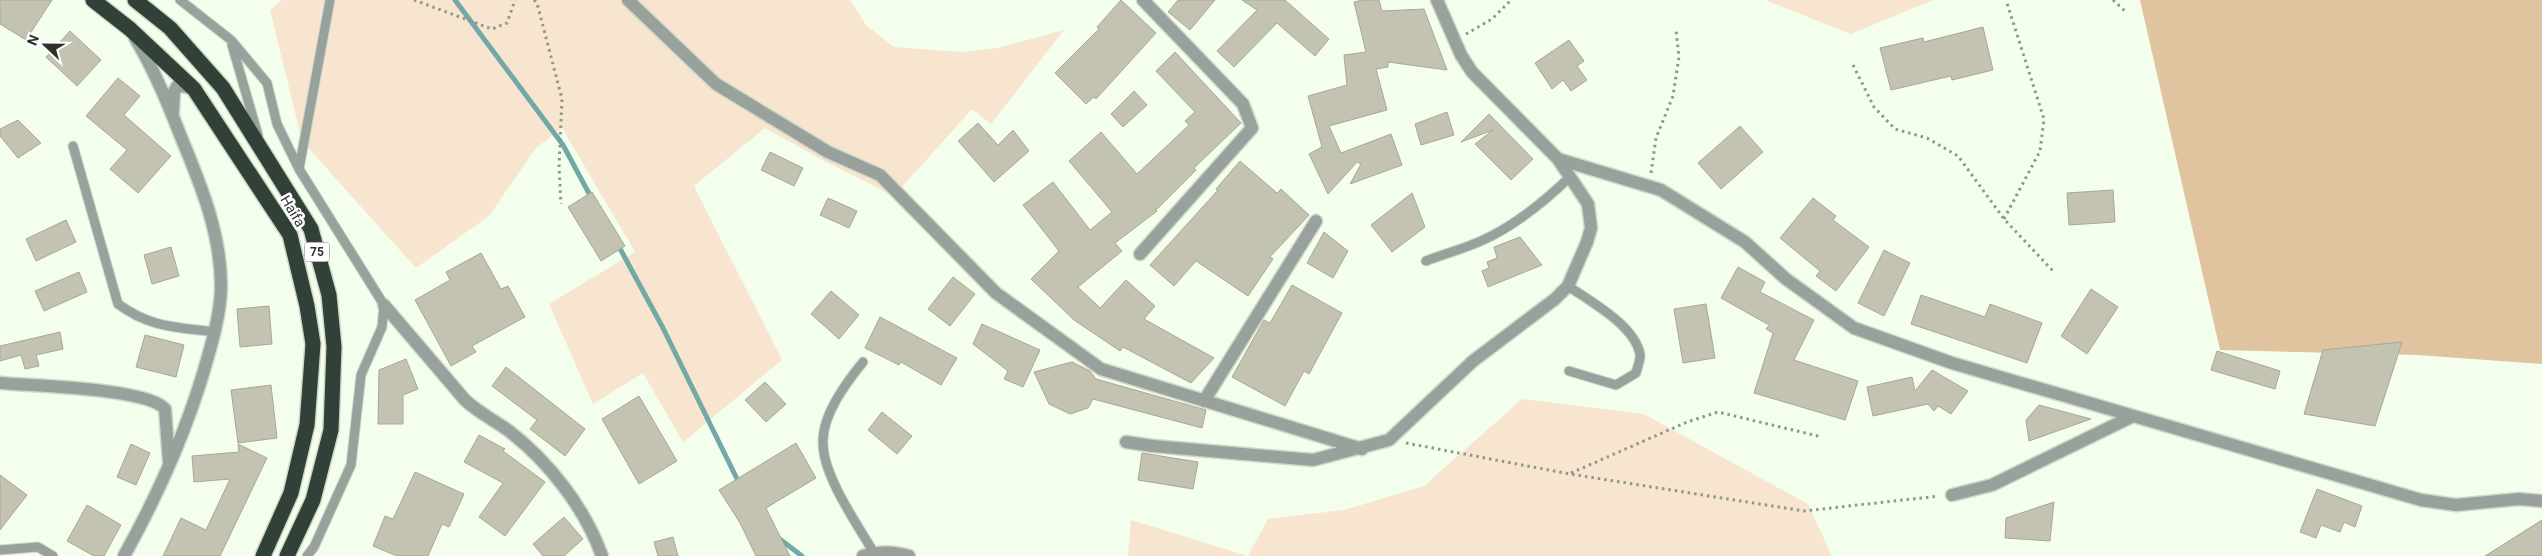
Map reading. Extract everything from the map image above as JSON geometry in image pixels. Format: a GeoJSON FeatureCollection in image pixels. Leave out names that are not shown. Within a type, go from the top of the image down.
{"type":"FeatureCollection","features":[{"type":"Feature","properties":{"kind":"highway","name":"Haifa"},"geometry":{"type":"LineString","coordinates":[[93,0],[130,29],[194,89],[290,235],[307,306],[313,344],[307,425],[291,493],[263,556]]}},
{"type":"Feature","properties":{"kind":"highway","name":"Haifa"},"geometry":{"type":"LineString","coordinates":[[135,0],[170,28],[223,88],[311,229],[328,295],[334,347],[331,430],[313,500],[287,556]]}},
{"type":"Feature","properties":{"kind":"street"},"geometry":{"type":"LineString","coordinates":[[628,0],[716,84],[828,152],[880,175],[996,293],[1101,368],[1362,449]]}},
{"type":"Feature","properties":{"kind":"street"},"geometry":{"type":"LineString","coordinates":[[1140,254],[1252,128],[1243,104],[1144,0]]}},
{"type":"Feature","properties":{"kind":"street"},"geometry":{"type":"LineString","coordinates":[[1126,442],[1313,460],[1362,449],[1388,440],[1473,361],[1555,299],[1568,286],[1580,262],[1591,228],[1588,204],[1558,159],[1472,72],[1454,39],[1437,0]]}},
{"type":"Feature","properties":{"kind":"street"},"geometry":{"type":"LineString","coordinates":[[124,556],[144,519],[199,390],[215,332],[221,288],[219,252],[203,191],[151,65],[130,29]]}},
{"type":"Feature","properties":{"kind":"street"},"geometry":{"type":"LineString","coordinates":[[173,117],[174,92],[178,85],[194,89]]}},
{"type":"Feature","properties":{"kind":"street"},"geometry":{"type":"LineString","coordinates":[[1558,159],[1661,190],[1745,242],[1786,279],[1854,328],[1952,363],[2035,386],[2131,417],[2421,500],[2456,505],[2519,499],[2542,500]]}},
{"type":"Feature","properties":{"kind":"street"},"geometry":{"type":"LineString","coordinates":[[1204,401],[1316,220]]}},
{"type":"Feature","properties":{"kind":"street"},"geometry":{"type":"LineString","coordinates":[[384,305],[465,400],[480,414],[508,431],[546,467],[587,522],[602,556]]}},
{"type":"Feature","properties":{"kind":"street"},"geometry":{"type":"LineString","coordinates":[[0,383],[112,391],[136,395],[161,404],[165,409],[169,462]]}},
{"type":"Feature","properties":{"kind":"street"},"geometry":{"type":"LineString","coordinates":[[1952,495],[1992,485],[2131,417]]}},
{"type":"Feature","properties":{"kind":"street"},"geometry":{"type":"LineString","coordinates":[[869,554],[894,552],[909,556]]}},
{"type":"Feature","properties":{"kind":"lane"},"geometry":{"type":"LineString","coordinates":[[180,0],[231,40],[267,83],[278,124],[299,169],[384,305],[382,327],[361,375],[351,465],[314,547],[307,556]]}},
{"type":"Feature","properties":{"kind":"lane"},"geometry":{"type":"LineString","coordinates":[[299,169],[330,0]]}},
{"type":"Feature","properties":{"kind":"lane"},"geometry":{"type":"LineString","coordinates":[[231,40],[264,155]]}},
{"type":"Feature","properties":{"kind":"lane"},"geometry":{"type":"LineString","coordinates":[[73,146],[118,304],[136,317],[160,325],[215,332]]}},
{"type":"Feature","properties":{"kind":"lane"},"geometry":{"type":"LineString","coordinates":[[1426,261],[1481,241],[1507,227],[1543,203],[1571,176]]}},
{"type":"Feature","properties":{"kind":"lane"},"geometry":{"type":"LineString","coordinates":[[1568,286],[1615,318],[1630,336],[1640,355],[1636,373],[1616,385],[1570,371]]}},
{"type":"Feature","properties":{"kind":"lane"},"geometry":{"type":"LineString","coordinates":[[863,362],[846,382],[831,409],[823,443],[833,483],[869,554]]}},
{"type":"Feature","properties":{"kind":"lane"},"geometry":{"type":"LineString","coordinates":[[0,550],[38,547],[53,556]]}},
{"type":"Feature","properties":{"kind":"path"},"geometry":{"type":"LineString","coordinates":[[414,0],[492,28],[507,23],[514,0]]}},
{"type":"Feature","properties":{"kind":"path"},"geometry":{"type":"LineString","coordinates":[[534,0],[537,3],[562,99],[559,167],[561,204]]}},
{"type":"Feature","properties":{"kind":"path"},"geometry":{"type":"LineString","coordinates":[[1454,39],[1477,29],[1492,19],[1511,0]]}},
{"type":"Feature","properties":{"kind":"path"},"geometry":{"type":"LineString","coordinates":[[2004,219],[2040,151],[2044,119],[2006,0]]}},
{"type":"Feature","properties":{"kind":"path"},"geometry":{"type":"LineString","coordinates":[[2113,0],[2126,12]]}},
{"type":"Feature","properties":{"kind":"path"},"geometry":{"type":"LineString","coordinates":[[1648,186],[1656,138],[1673,96],[1679,57],[1676,30]]}},
{"type":"Feature","properties":{"kind":"path"},"geometry":{"type":"LineString","coordinates":[[1853,65],[1874,108],[1895,129],[1927,138],[1958,156],[2004,219],[2053,271]]}},
{"type":"Feature","properties":{"kind":"path"},"geometry":{"type":"LineString","coordinates":[[1570,474],[1686,422],[1718,412],[1822,437]]}},
{"type":"Feature","properties":{"kind":"path"},"geometry":{"type":"LineString","coordinates":[[1388,440],[1570,474],[1804,511],[1952,495]]}},
{"type":"Feature","properties":{"kind":"shaded area"},"geometry":{"type":"Polygon","coordinates":[[[282,0],[850,0],[866,25],[894,47],[961,52],[998,48],[1064,30],[991,124],[972,109],[894,196],[826,162],[765,128],[694,186],[782,360],[683,442],[643,373],[593,404],[549,304],[635,252],[562,128],[535,149],[489,216],[416,268],[302,141],[270,10],[282,0]]]}},
{"type":"Feature","properties":{"kind":"shaded area"},"geometry":{"type":"Polygon","coordinates":[[[1765,0],[1933,0],[1851,34],[1765,0]]]}},
{"type":"Feature","properties":{"kind":"shaded area"},"geometry":{"type":"Polygon","coordinates":[[[2140,0],[2542,0],[2542,364],[2417,355],[2220,350],[2140,0]]]}},
{"type":"Feature","properties":{"kind":"shaded area"},"geometry":{"type":"Polygon","coordinates":[[[1522,399],[1644,414],[1808,504],[1832,556],[1248,556],[1268,519],[1344,510],[1424,486],[1522,399]]]}},
{"type":"Feature","properties":{"kind":"shaded area"},"geometry":{"type":"Polygon","coordinates":[[[1131,520],[1248,556],[1128,556],[1131,520]]]}},
{"type":"Feature","properties":{"kind":"building"},"geometry":{"type":"Polygon","coordinates":[[[0,0],[52,0],[26,40],[0,24],[0,0]]]}},
{"type":"Feature","properties":{"kind":"building"},"geometry":{"type":"Polygon","coordinates":[[[1121,0],[1156,33],[1096,99],[1094,97],[1086,104],[1055,73],[1099,29],[1097,27],[1121,0]]]}},
{"type":"Feature","properties":{"kind":"building"},"geometry":{"type":"Polygon","coordinates":[[[1178,0],[1215,0],[1190,30],[1168,12],[1178,0]]]}},
{"type":"Feature","properties":{"kind":"building"},"geometry":{"type":"Polygon","coordinates":[[[1242,0],[1285,0],[1329,39],[1315,56],[1277,23],[1234,67],[1217,51],[1257,10],[1242,0]]]}},
{"type":"Feature","properties":{"kind":"building"},"geometry":{"type":"Polygon","coordinates":[[[1379,0],[1382,11],[1424,9],[1447,70],[1388,62],[1388,67],[1376,69],[1387,110],[1329,126],[1341,153],[1391,134],[1402,165],[1350,184],[1361,164],[1357,162],[1328,194],[1309,154],[1322,147],[1308,96],[1347,85],[1344,55],[1366,52],[1354,2],[1379,0]]]}},
{"type":"Feature","properties":{"kind":"building"},"geometry":{"type":"Polygon","coordinates":[[[1983,27],[1993,70],[1952,80],[1951,76],[1891,90],[1880,48],[1923,38],[1924,42],[1983,27]]]}},
{"type":"Feature","properties":{"kind":"building"},"geometry":{"type":"Polygon","coordinates":[[[70,31],[101,60],[77,86],[46,57],[70,31]]]}},
{"type":"Feature","properties":{"kind":"building"},"geometry":{"type":"Polygon","coordinates":[[[1569,40],[1584,61],[1577,66],[1587,80],[1571,91],[1563,80],[1552,89],[1535,63],[1569,40]]]}},
{"type":"Feature","properties":{"kind":"building"},"geometry":{"type":"Polygon","coordinates":[[[1175,52],[1241,123],[1194,168],[1196,170],[1157,211],[1115,243],[1122,251],[1078,287],[1100,308],[1126,280],[1155,306],[1144,319],[1214,358],[1191,383],[1123,347],[1120,351],[1074,320],[1031,279],[1059,251],[1023,205],[1053,182],[1090,230],[1112,212],[1069,161],[1101,132],[1137,174],[1189,125],[1185,121],[1195,112],[1156,71],[1175,52]]]}},
{"type":"Feature","properties":{"kind":"building"},"geometry":{"type":"Polygon","coordinates":[[[118,78],[140,96],[124,115],[171,156],[138,193],[110,169],[127,150],[86,116],[118,78]]]}},
{"type":"Feature","properties":{"kind":"building"},"geometry":{"type":"Polygon","coordinates":[[[1134,91],[1147,105],[1123,127],[1111,114],[1134,91]]]}},
{"type":"Feature","properties":{"kind":"building"},"geometry":{"type":"Polygon","coordinates":[[[1447,112],[1454,135],[1421,145],[1415,124],[1447,112]]]}},
{"type":"Feature","properties":{"kind":"building"},"geometry":{"type":"Polygon","coordinates":[[[1489,114],[1533,159],[1511,180],[1475,144],[1493,130],[1461,142],[1489,114]]]}},
{"type":"Feature","properties":{"kind":"building"},"geometry":{"type":"Polygon","coordinates":[[[18,120],[41,143],[18,158],[0,136],[0,129],[18,120]]]}},
{"type":"Feature","properties":{"kind":"building"},"geometry":{"type":"Polygon","coordinates":[[[978,123],[998,145],[1013,130],[1029,151],[994,182],[958,141],[978,123]]]}},
{"type":"Feature","properties":{"kind":"building"},"geometry":{"type":"Polygon","coordinates":[[[1740,126],[1763,152],[1721,189],[1698,163],[1740,126]]]}},
{"type":"Feature","properties":{"kind":"building"},"geometry":{"type":"Polygon","coordinates":[[[770,152],[803,168],[794,186],[761,170],[770,152]]]}},
{"type":"Feature","properties":{"kind":"building"},"geometry":{"type":"Polygon","coordinates":[[[1240,161],[1277,193],[1281,189],[1309,215],[1270,257],[1273,259],[1248,296],[1196,261],[1174,286],[1150,265],[1218,190],[1216,189],[1240,161]]]}},
{"type":"Feature","properties":{"kind":"building"},"geometry":{"type":"Polygon","coordinates":[[[2113,190],[2115,222],[2069,225],[2067,193],[2113,190]]]}},
{"type":"Feature","properties":{"kind":"building"},"geometry":{"type":"Polygon","coordinates":[[[592,192],[625,246],[601,261],[568,207],[592,192]]]}},
{"type":"Feature","properties":{"kind":"building"},"geometry":{"type":"Polygon","coordinates":[[[1412,193],[1425,227],[1392,252],[1371,225],[1412,193]]]}},
{"type":"Feature","properties":{"kind":"building"},"geometry":{"type":"Polygon","coordinates":[[[828,198],[857,211],[849,228],[820,215],[828,198]]]}},
{"type":"Feature","properties":{"kind":"building"},"geometry":{"type":"Polygon","coordinates":[[[1813,198],[1836,216],[1833,220],[1869,247],[1836,291],[1816,276],[1820,271],[1780,238],[1813,198]]]}},
{"type":"Feature","properties":{"kind":"building"},"geometry":{"type":"Polygon","coordinates":[[[66,220],[76,242],[36,261],[26,239],[66,220]]]}},
{"type":"Feature","properties":{"kind":"building"},"geometry":{"type":"Polygon","coordinates":[[[1324,232],[1348,251],[1333,278],[1307,263],[1324,232]]]}},
{"type":"Feature","properties":{"kind":"building"},"geometry":{"type":"Polygon","coordinates":[[[1520,237],[1542,265],[1488,287],[1482,271],[1489,268],[1487,262],[1497,258],[1494,247],[1520,237]]]}},
{"type":"Feature","properties":{"kind":"building"},"geometry":{"type":"Polygon","coordinates":[[[171,247],[179,276],[152,284],[144,255],[171,247]]]}},
{"type":"Feature","properties":{"kind":"building"},"geometry":{"type":"Polygon","coordinates":[[[1884,250],[1910,263],[1884,316],[1858,303],[1884,250]]]}},
{"type":"Feature","properties":{"kind":"building"},"geometry":{"type":"Polygon","coordinates":[[[481,253],[501,289],[508,286],[525,317],[472,346],[476,352],[451,366],[415,300],[450,280],[446,272],[481,253]]]}},
{"type":"Feature","properties":{"kind":"building"},"geometry":{"type":"Polygon","coordinates":[[[1738,267],[1765,282],[1760,292],[1814,320],[1794,360],[1858,381],[1845,420],[1754,393],[1773,333],[1766,329],[1769,325],[1721,298],[1738,267]]]}},
{"type":"Feature","properties":{"kind":"building"},"geometry":{"type":"Polygon","coordinates":[[[79,272],[87,292],[44,311],[35,291],[79,272]]]}},
{"type":"Feature","properties":{"kind":"building"},"geometry":{"type":"Polygon","coordinates":[[[953,277],[975,294],[950,326],[928,309],[953,277]]]}},
{"type":"Feature","properties":{"kind":"building"},"geometry":{"type":"Polygon","coordinates":[[[1292,285],[1342,313],[1309,374],[1304,371],[1285,406],[1232,377],[1264,320],[1270,323],[1292,285]]]}},
{"type":"Feature","properties":{"kind":"building"},"geometry":{"type":"Polygon","coordinates":[[[2091,289],[2118,307],[2087,354],[2061,336],[2091,289]]]}},
{"type":"Feature","properties":{"kind":"building"},"geometry":{"type":"Polygon","coordinates":[[[831,291],[859,315],[839,339],[811,314],[831,291]]]}},
{"type":"Feature","properties":{"kind":"building"},"geometry":{"type":"Polygon","coordinates":[[[1921,295],[1985,317],[1990,304],[2042,323],[2027,363],[1911,324],[1921,295]]]}},
{"type":"Feature","properties":{"kind":"building"},"geometry":{"type":"Polygon","coordinates":[[[1706,304],[1715,358],[1683,363],[1674,309],[1706,304]]]}},
{"type":"Feature","properties":{"kind":"building"},"geometry":{"type":"Polygon","coordinates":[[[269,306],[272,344],[240,347],[237,309],[269,306]]]}},
{"type":"Feature","properties":{"kind":"building"},"geometry":{"type":"Polygon","coordinates":[[[880,317],[957,358],[941,385],[901,362],[899,365],[865,348],[880,317]]]}},
{"type":"Feature","properties":{"kind":"building"},"geometry":{"type":"Polygon","coordinates":[[[982,324],[1040,350],[1023,387],[1004,379],[1008,371],[973,344],[982,324]]]}},
{"type":"Feature","properties":{"kind":"building"},"geometry":{"type":"Polygon","coordinates":[[[60,332],[63,349],[36,355],[39,366],[25,369],[21,355],[0,361],[0,346],[60,332]]]}},
{"type":"Feature","properties":{"kind":"building"},"geometry":{"type":"Polygon","coordinates":[[[145,335],[184,345],[176,377],[136,367],[145,335]]]}},
{"type":"Feature","properties":{"kind":"building"},"geometry":{"type":"Polygon","coordinates":[[[2402,342],[2375,426],[2304,414],[2323,350],[2402,342]]]}},
{"type":"Feature","properties":{"kind":"building"},"geometry":{"type":"Polygon","coordinates":[[[2217,351],[2280,371],[2275,389],[2211,370],[2217,351]]]}},
{"type":"Feature","properties":{"kind":"building"},"geometry":{"type":"Polygon","coordinates":[[[406,359],[418,389],[403,395],[403,424],[378,424],[379,370],[406,359]]]}},
{"type":"Feature","properties":{"kind":"building"},"geometry":{"type":"Polygon","coordinates":[[[1072,362],[1090,371],[1096,379],[1206,410],[1202,428],[1093,399],[1088,408],[1070,414],[1049,404],[1034,372],[1072,362]]]}},
{"type":"Feature","properties":{"kind":"building"},"geometry":{"type":"Polygon","coordinates":[[[506,367],[585,429],[565,456],[530,429],[537,420],[492,386],[506,367]]]}},
{"type":"Feature","properties":{"kind":"building"},"geometry":{"type":"Polygon","coordinates":[[[1932,370],[1968,391],[1951,414],[1938,406],[1934,411],[1928,404],[1873,416],[1867,387],[1912,377],[1915,391],[1932,370]]]}},
{"type":"Feature","properties":{"kind":"building"},"geometry":{"type":"Polygon","coordinates":[[[765,382],[786,404],[766,422],[745,400],[765,382]]]}},
{"type":"Feature","properties":{"kind":"building"},"geometry":{"type":"Polygon","coordinates":[[[271,385],[277,438],[238,443],[231,390],[271,385]]]}},
{"type":"Feature","properties":{"kind":"building"},"geometry":{"type":"Polygon","coordinates":[[[639,396],[677,461],[639,484],[602,419],[639,396]]]}},
{"type":"Feature","properties":{"kind":"building"},"geometry":{"type":"Polygon","coordinates":[[[2039,405],[2091,419],[2029,441],[2026,420],[2039,405]]]}},
{"type":"Feature","properties":{"kind":"building"},"geometry":{"type":"Polygon","coordinates":[[[882,412],[912,436],[897,454],[868,430],[882,412]]]}},
{"type":"Feature","properties":{"kind":"building"},"geometry":{"type":"Polygon","coordinates":[[[479,435],[505,449],[503,451],[545,482],[505,536],[479,517],[503,483],[464,462],[479,435]]]}},
{"type":"Feature","properties":{"kind":"building"},"geometry":{"type":"Polygon","coordinates":[[[796,443],[816,478],[766,508],[790,556],[756,556],[740,523],[719,490],[796,443]]]}},
{"type":"Feature","properties":{"kind":"building"},"geometry":{"type":"Polygon","coordinates":[[[131,444],[150,453],[136,485],[117,477],[131,444]]]}},
{"type":"Feature","properties":{"kind":"building"},"geometry":{"type":"Polygon","coordinates":[[[238,444],[267,458],[220,556],[163,556],[181,518],[206,530],[230,479],[194,482],[192,456],[239,452],[238,444]]]}},
{"type":"Feature","properties":{"kind":"building"},"geometry":{"type":"Polygon","coordinates":[[[1142,453],[1198,462],[1193,489],[1138,480],[1142,453]]]}},
{"type":"Feature","properties":{"kind":"building"},"geometry":{"type":"Polygon","coordinates":[[[415,472],[464,494],[449,527],[442,524],[428,556],[397,556],[373,546],[385,516],[393,519],[415,472]]]}},
{"type":"Feature","properties":{"kind":"building"},"geometry":{"type":"Polygon","coordinates":[[[0,475],[27,495],[0,530],[0,475]]]}},
{"type":"Feature","properties":{"kind":"building"},"geometry":{"type":"Polygon","coordinates":[[[2317,489],[2362,506],[2355,527],[2344,522],[2340,532],[2321,525],[2316,538],[2300,532],[2317,489]]]}},
{"type":"Feature","properties":{"kind":"building"},"geometry":{"type":"Polygon","coordinates":[[[2054,502],[2050,541],[2005,538],[2006,518],[2054,502]]]}},
{"type":"Feature","properties":{"kind":"building"},"geometry":{"type":"Polygon","coordinates":[[[87,505],[121,525],[104,556],[94,556],[67,541],[87,505]]]}},
{"type":"Feature","properties":{"kind":"building"},"geometry":{"type":"Polygon","coordinates":[[[564,517],[583,539],[564,556],[543,556],[533,544],[564,517]]]}},
{"type":"Feature","properties":{"kind":"building"},"geometry":{"type":"Polygon","coordinates":[[[2542,520],[2542,556],[2485,556],[2542,520]]]}},
{"type":"Feature","properties":{"kind":"building"},"geometry":{"type":"Polygon","coordinates":[[[673,537],[678,556],[658,556],[654,542],[673,537]]]}},
{"type":"Feature","properties":{"kind":"waterway"},"geometry":{"type":"LineString","coordinates":[[455,0],[563,145],[592,199]]}},
{"type":"Feature","properties":{"kind":"waterway"},"geometry":{"type":"LineString","coordinates":[[617,243],[663,328],[740,485]]}},
{"type":"Feature","properties":{"kind":"waterway"},"geometry":{"type":"LineString","coordinates":[[777,537],[802,556]]}}]}
